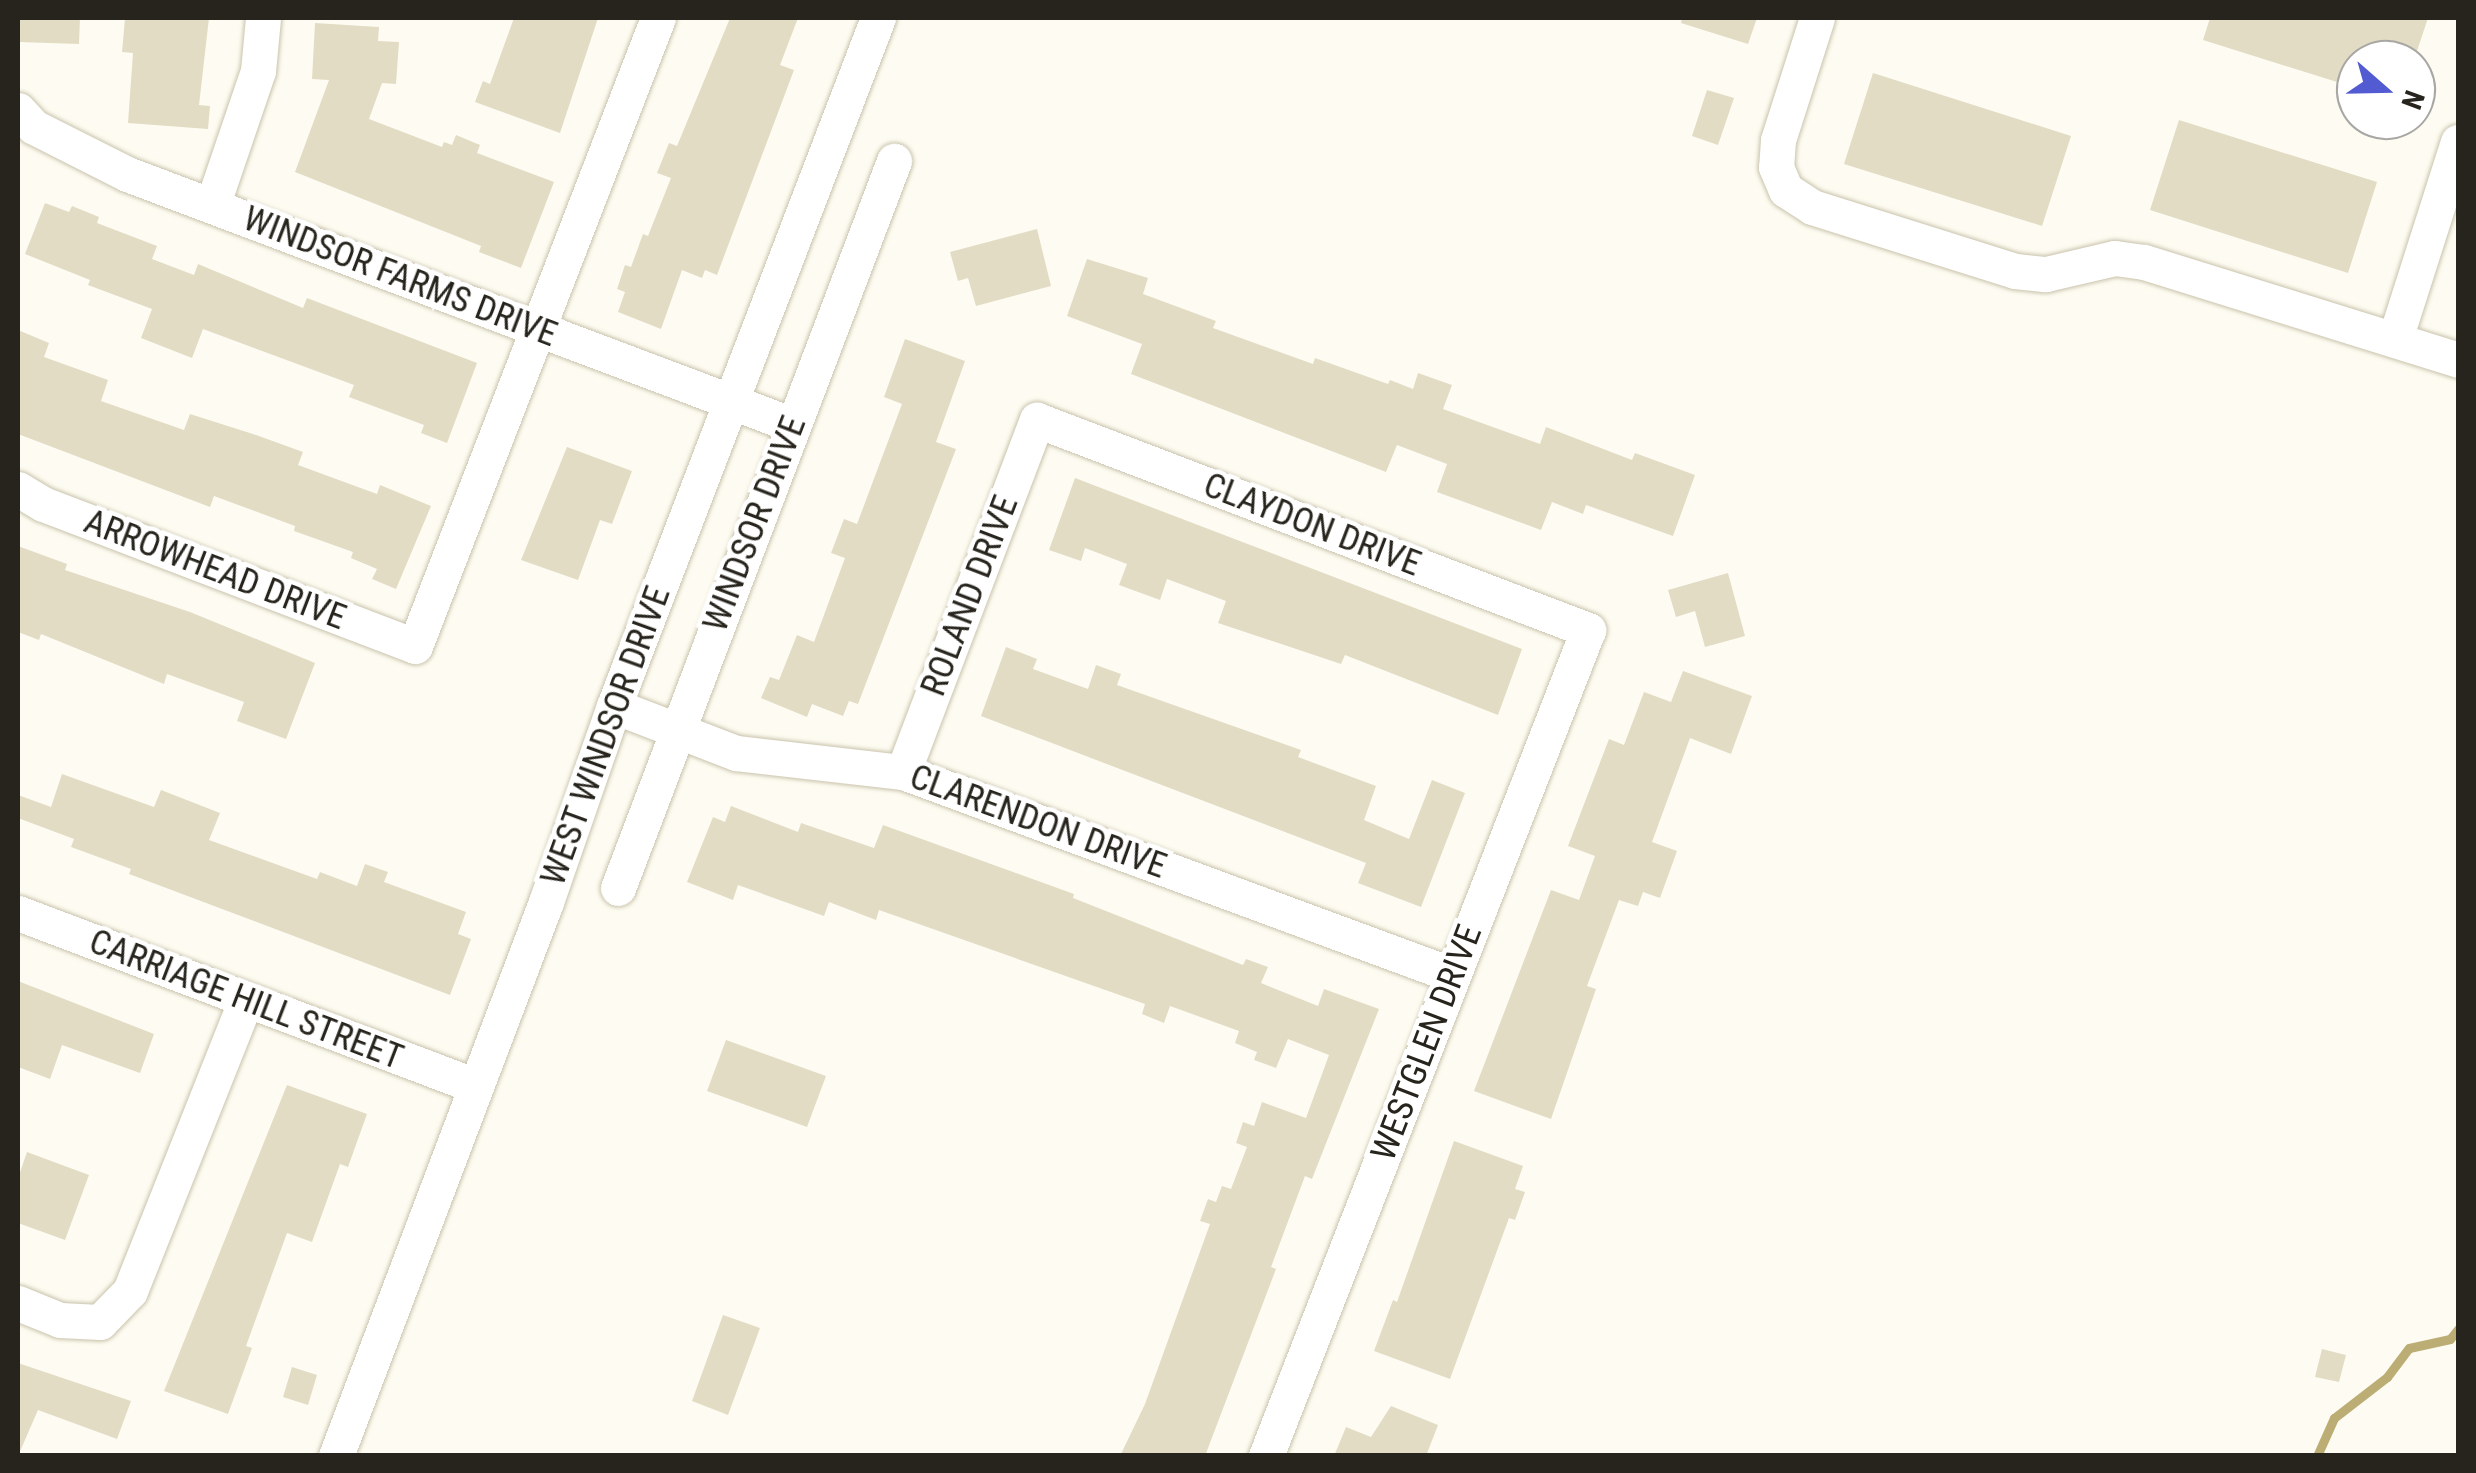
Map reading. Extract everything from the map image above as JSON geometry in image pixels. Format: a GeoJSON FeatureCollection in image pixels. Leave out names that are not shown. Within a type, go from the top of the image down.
{"type":"FeatureCollection","features":[{"type":"Feature","properties":{"kind":"street"},"geometry":{"type":"LineString","coordinates":[[212,206],[258,71],[263,18]]}},
{"type":"Feature","properties":{"kind":"street"},"geometry":{"type":"LineString","coordinates":[[540,329],[658,18]]}},
{"type":"Feature","properties":{"kind":"street","name":"WEST WINDSOR DRIVE"},"geometry":{"type":"LineString","coordinates":[[336,1456],[546,902],[614,706],[878,18]]}},
{"type":"Feature","properties":{"kind":"street"},"geometry":{"type":"LineString","coordinates":[[1817,18],[1778,140],[1776,167],[1786,190],[1812,207],[2015,272],[2046,274],[2115,258],[2144,262],[2458,360]]}},
{"type":"Feature","properties":{"kind":"street","name":"WINDSOR FARMS DRIVE"},"geometry":{"type":"LineString","coordinates":[[18,110],[34,127],[127,174],[793,425]]}},
{"type":"Feature","properties":{"kind":"street"},"geometry":{"type":"LineString","coordinates":[[2396,339],[2458,142]]}},
{"type":"Feature","properties":{"kind":"street","name":"WINDSOR DRIVE"},"geometry":{"type":"LineString","coordinates":[[618,888],[894,161]]}},
{"type":"Feature","properties":{"kind":"street","name":"ARROWHEAD DRIVE"},"geometry":{"type":"LineString","coordinates":[[18,489],[42,504],[416,646],[540,329]]}},
{"type":"Feature","properties":{"kind":"street","name":"CLAYDON DRIVE"},"geometry":{"type":"LineString","coordinates":[[1037,420],[1588,630]]}},
{"type":"Feature","properties":{"kind":"street","name":"ROLAND DRIVE"},"geometry":{"type":"LineString","coordinates":[[902,772],[1037,420]]}},
{"type":"Feature","properties":{"kind":"street","name":"WESTGLEN DRIVE"},"geometry":{"type":"LineString","coordinates":[[1266,1456],[1588,630]]}},
{"type":"Feature","properties":{"kind":"street","name":"CLARENDON DRIVE"},"geometry":{"type":"LineString","coordinates":[[614,706],[736,753],[902,772],[1454,975]]}},
{"type":"Feature","properties":{"kind":"street","name":"CARRIAGE HILL STREET"},"geometry":{"type":"LineString","coordinates":[[18,913],[475,1086]]}},
{"type":"Feature","properties":{"kind":"street"},"geometry":{"type":"LineString","coordinates":[[18,1303],[60,1320],[100,1322],[130,1291],[246,1002]]}},
{"type":"Feature","properties":{"kind":"building"},"geometry":{"type":"Polygon","coordinates":[[[18,18],[80,18],[79,44],[18,42],[18,18]]]}},
{"type":"Feature","properties":{"kind":"building"},"geometry":{"type":"Polygon","coordinates":[[[125,18],[209,18],[199,105],[210,106],[208,129],[128,123],[133,53],[122,52],[125,18]]]}},
{"type":"Feature","properties":{"kind":"building"},"geometry":{"type":"Polygon","coordinates":[[[514,18],[598,18],[560,133],[475,102],[483,81],[490,84],[514,18]]]}},
{"type":"Feature","properties":{"kind":"building"},"geometry":{"type":"Polygon","coordinates":[[[730,18],[798,18],[780,65],[794,70],[717,275],[705,270],[702,278],[682,270],[661,329],[618,312],[625,292],[617,289],[625,265],[631,267],[643,234],[648,236],[671,178],[657,173],[669,143],[677,146],[730,18]]]}},
{"type":"Feature","properties":{"kind":"building"},"geometry":{"type":"Polygon","coordinates":[[[1682,18],[1757,18],[1748,44],[1681,23],[1682,18]]]}},
{"type":"Feature","properties":{"kind":"building"},"geometry":{"type":"Polygon","coordinates":[[[2210,18],[2428,18],[2421,40],[2336,40],[2336,82],[2203,40],[2210,18]]]}},
{"type":"Feature","properties":{"kind":"building"},"geometry":{"type":"Polygon","coordinates":[[[315,23],[379,27],[378,41],[399,42],[396,84],[382,83],[369,119],[442,147],[444,142],[452,145],[456,135],[480,145],[477,153],[554,182],[521,268],[479,252],[481,246],[295,172],[329,80],[312,79],[315,23]]]}},
{"type":"Feature","properties":{"kind":"building"},"geometry":{"type":"Polygon","coordinates":[[[1873,73],[2071,136],[2042,226],[1844,164],[1873,73]]]}},
{"type":"Feature","properties":{"kind":"building"},"geometry":{"type":"Polygon","coordinates":[[[1707,90],[1734,98],[1718,145],[1692,136],[1707,90]]]}},
{"type":"Feature","properties":{"kind":"building"},"geometry":{"type":"Polygon","coordinates":[[[2179,120],[2377,182],[2348,273],[2150,210],[2179,120]]]}},
{"type":"Feature","properties":{"kind":"building"},"geometry":{"type":"Polygon","coordinates":[[[45,203],[69,212],[72,206],[99,217],[97,223],[157,246],[152,259],[194,275],[198,264],[303,308],[307,298],[477,363],[447,443],[421,433],[424,425],[349,397],[354,385],[203,329],[192,358],[141,338],[152,309],[88,285],[90,280],[25,254],[45,203]]]}},
{"type":"Feature","properties":{"kind":"building"},"geometry":{"type":"Polygon","coordinates":[[[1037,229],[1051,286],[976,306],[968,278],[958,281],[950,252],[1037,229]]]}},
{"type":"Feature","properties":{"kind":"building"},"geometry":{"type":"Polygon","coordinates":[[[1087,259],[1148,278],[1143,294],[1216,321],[1213,328],[1313,364],[1315,358],[1413,389],[1418,373],[1452,385],[1443,409],[1540,444],[1546,427],[1632,460],[1635,453],[1695,475],[1673,536],[1586,505],[1583,514],[1552,502],[1541,530],[1437,492],[1447,464],[1397,445],[1386,472],[1131,374],[1142,344],[1067,316],[1087,259]]]}},
{"type":"Feature","properties":{"kind":"building"},"geometry":{"type":"Polygon","coordinates":[[[18,330],[49,343],[44,357],[108,380],[101,401],[184,430],[190,414],[253,434],[303,452],[298,465],[377,494],[380,485],[431,506],[396,589],[372,579],[377,569],[351,558],[353,552],[294,531],[295,526],[214,496],[210,507],[18,434],[18,330]]]}},
{"type":"Feature","properties":{"kind":"building"},"geometry":{"type":"Polygon","coordinates":[[[905,339],[965,361],[936,442],[956,449],[858,704],[849,701],[843,716],[812,704],[807,717],[761,698],[770,677],[779,680],[797,635],[814,642],[845,558],[831,553],[844,519],[857,524],[902,404],[884,397],[905,339]]]}},
{"type":"Feature","properties":{"kind":"building"},"geometry":{"type":"Polygon","coordinates":[[[567,447],[632,471],[612,524],[600,520],[578,580],[521,560],[567,447]]]}},
{"type":"Feature","properties":{"kind":"building"},"geometry":{"type":"Polygon","coordinates":[[[1075,478],[1522,649],[1498,715],[1345,655],[1341,664],[1218,623],[1226,601],[1167,579],[1160,600],[1119,585],[1127,564],[1085,548],[1081,561],[1049,550],[1075,478]]]}},
{"type":"Feature","properties":{"kind":"building"},"geometry":{"type":"Polygon","coordinates":[[[18,546],[67,564],[65,570],[190,612],[315,663],[286,739],[237,721],[244,702],[167,674],[164,684],[41,634],[39,640],[18,632],[18,546]]]}},
{"type":"Feature","properties":{"kind":"building"},"geometry":{"type":"Polygon","coordinates":[[[1728,573],[1745,636],[1705,647],[1695,611],[1676,617],[1668,590],[1728,573]]]}},
{"type":"Feature","properties":{"kind":"building"},"geometry":{"type":"Polygon","coordinates":[[[1006,647],[1037,659],[1033,669],[1088,689],[1096,665],[1121,674],[1117,685],[1301,750],[1298,757],[1376,786],[1364,820],[1409,839],[1432,780],[1465,793],[1421,907],[1358,883],[1366,863],[981,716],[1006,647]]]}},
{"type":"Feature","properties":{"kind":"building"},"geometry":{"type":"Polygon","coordinates":[[[1683,671],[1752,696],[1731,754],[1690,738],[1652,842],[1677,851],[1660,898],[1643,892],[1638,906],[1619,900],[1587,986],[1596,989],[1551,1119],[1474,1091],[1551,890],[1579,900],[1595,856],[1568,846],[1609,739],[1624,745],[1644,692],[1671,702],[1683,671]]]}},
{"type":"Feature","properties":{"kind":"building"},"geometry":{"type":"Polygon","coordinates":[[[62,774],[154,807],[161,790],[220,813],[209,840],[317,879],[320,872],[357,886],[365,864],[388,872],[384,882],[466,912],[458,934],[471,939],[450,995],[129,874],[131,869],[71,847],[74,839],[18,818],[18,795],[51,807],[62,774]]]}},
{"type":"Feature","properties":{"kind":"building"},"geometry":{"type":"Polygon","coordinates":[[[731,806],[798,832],[801,823],[874,848],[883,825],[1074,894],[1073,898],[1243,965],[1246,959],[1268,967],[1261,983],[1318,1006],[1324,989],[1379,1009],[1312,1179],[1305,1176],[1271,1267],[1276,1269],[1205,1456],[1120,1456],[1145,1404],[1210,1224],[1200,1221],[1208,1199],[1216,1202],[1222,1186],[1231,1189],[1247,1147],[1236,1143],[1243,1122],[1254,1126],[1262,1102],[1306,1118],[1329,1055],[1288,1039],[1276,1068],[1254,1060],[1257,1052],[1235,1043],[1239,1031],[1170,1006],[1164,1023],[1142,1014],[1145,1004],[879,910],[876,920],[829,902],[824,916],[738,885],[733,900],[687,882],[713,817],[725,822],[731,806]]]}},
{"type":"Feature","properties":{"kind":"building"},"geometry":{"type":"Polygon","coordinates":[[[18,981],[154,1034],[140,1073],[62,1045],[50,1079],[18,1067],[18,981]]]}},
{"type":"Feature","properties":{"kind":"building"},"geometry":{"type":"Polygon","coordinates":[[[726,1040],[826,1076],[807,1127],[707,1091],[726,1040]]]}},
{"type":"Feature","properties":{"kind":"building"},"geometry":{"type":"Polygon","coordinates":[[[287,1085],[367,1114],[348,1167],[340,1164],[312,1242],[287,1233],[246,1346],[252,1348],[228,1414],[164,1391],[287,1085]]]}},
{"type":"Feature","properties":{"kind":"building"},"geometry":{"type":"Polygon","coordinates":[[[1454,1141],[1523,1166],[1515,1189],[1525,1192],[1515,1220],[1509,1218],[1450,1379],[1374,1351],[1393,1300],[1397,1302],[1454,1141]]]}},
{"type":"Feature","properties":{"kind":"building"},"geometry":{"type":"Polygon","coordinates":[[[27,1152],[89,1175],[65,1240],[18,1223],[18,1178],[27,1152]]]}},
{"type":"Feature","properties":{"kind":"building"},"geometry":{"type":"Polygon","coordinates":[[[723,1315],[760,1328],[728,1415],[692,1401],[723,1315]]]}},
{"type":"Feature","properties":{"kind":"building"},"geometry":{"type":"Polygon","coordinates":[[[2322,1349],[2346,1355],[2339,1382],[2315,1377],[2322,1349]]]}},
{"type":"Feature","properties":{"kind":"building"},"geometry":{"type":"Polygon","coordinates":[[[18,1363],[131,1401],[117,1439],[38,1410],[18,1456],[18,1363]]]}},
{"type":"Feature","properties":{"kind":"building"},"geometry":{"type":"Polygon","coordinates":[[[292,1367],[317,1375],[308,1405],[283,1397],[292,1367]]]}},
{"type":"Feature","properties":{"kind":"building"},"geometry":{"type":"Polygon","coordinates":[[[1391,1406],[1438,1425],[1426,1456],[1334,1456],[1346,1427],[1371,1437],[1391,1406]]]}},
{"type":"Feature","properties":{"kind":"waterway"},"geometry":{"type":"LineString","coordinates":[[2317,1456],[2334,1418],[2387,1377],[2409,1348],[2450,1339],[2458,1329]]}}]}
